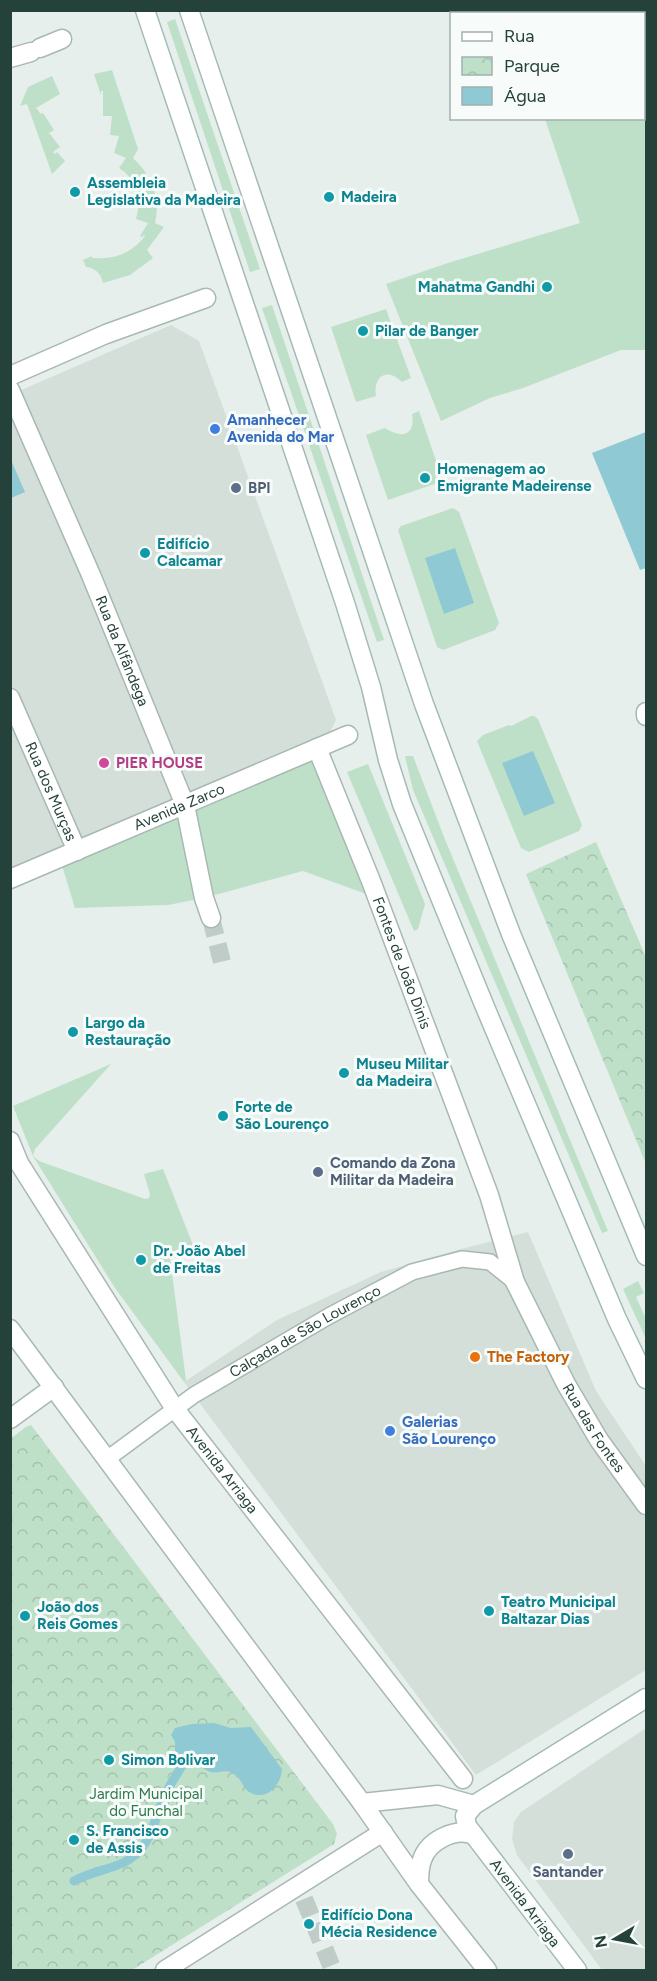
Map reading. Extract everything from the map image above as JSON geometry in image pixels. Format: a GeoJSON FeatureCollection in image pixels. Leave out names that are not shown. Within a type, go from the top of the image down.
{"type":"FeatureCollection","features":[{"type":"Feature","properties":{"kind":"street"},"geometry":{"type":"LineString","coordinates":[[145,10],[345,603],[371,687],[388,760],[402,804],[476,987],[617,1318],[646,1379]]}},
{"type":"Feature","properties":{"kind":"street"},"geometry":{"type":"LineString","coordinates":[[189,10],[424,704],[511,934],[646,1256]]}},
{"type":"Feature","properties":{"kind":"street"},"geometry":{"type":"LineString","coordinates":[[10,58],[62,39]]}},
{"type":"Feature","properties":{"kind":"street"},"geometry":{"type":"LineString","coordinates":[[10,376],[106,334],[206,298]]}},
{"type":"Feature","properties":{"kind":"street","name":"Rua da Alfândega"},"geometry":{"type":"LineString","coordinates":[[10,390],[91,575],[185,805],[210,918]]}},
{"type":"Feature","properties":{"kind":"street","name":"Rua dos Murças"},"geometry":{"type":"LineString","coordinates":[[10,698],[77,851]]}},
{"type":"Feature","properties":{"kind":"street","name":"Avenida Zarco"},"geometry":{"type":"LineString","coordinates":[[10,879],[348,735]]}},
{"type":"Feature","properties":{"kind":"street","name":"Fontes de João Dinis"},"geometry":{"type":"LineString","coordinates":[[317,748],[375,892],[489,1195],[515,1282]]}},
{"type":"Feature","properties":{"kind":"street","name":"Avenida Arriaga"},"geometry":{"type":"LineString","coordinates":[[10,1141],[19,1163],[175,1409],[463,1779]]}},
{"type":"Feature","properties":{"kind":"street","name":"Rua das Fontes"},"geometry":{"type":"LineString","coordinates":[[515,1282],[566,1384],[599,1440],[646,1505]]}},
{"type":"Feature","properties":{"kind":"street"},"geometry":{"type":"LineString","coordinates":[[10,1329],[420,1884],[487,1971]]}},
{"type":"Feature","properties":{"kind":"street"},"geometry":{"type":"LineString","coordinates":[[10,1419],[54,1387]]}},
{"type":"Feature","properties":{"kind":"street"},"geometry":{"type":"LineString","coordinates":[[362,1803],[438,1795],[474,1805],[646,1698]]}},
{"type":"Feature","properties":{"kind":"street","name":"Avenida Arriaga"},"geometry":{"type":"LineString","coordinates":[[474,1805],[468,1810],[465,1820],[474,1835],[577,1971]]}},
{"type":"Feature","properties":{"kind":"street"},"geometry":{"type":"LineString","coordinates":[[165,1971],[383,1832]]}},
{"type":"Feature","properties":{"kind":"street"},"geometry":{"type":"LineString","coordinates":[[420,1884],[419,1873],[422,1858],[435,1843],[448,1834],[467,1832],[474,1835]]}},
{"type":"Feature","properties":{"kind":"lane","name":"Calçada de São Lourenço"},"geometry":{"type":"LineString","coordinates":[[107,1459],[194,1395],[329,1316],[411,1272],[462,1259],[490,1262],[515,1282]]}},
{"type":"Feature","properties":{"kind":"shaded area"},"geometry":{"type":"Polygon","coordinates":[[[171,325],[199,341],[336,720],[330,732],[11,870],[10,395],[171,325]]]}},
{"type":"Feature","properties":{"kind":"shaded area"},"geometry":{"type":"Polygon","coordinates":[[[528,1232],[596,1391],[646,1466],[646,1670],[476,1775],[184,1382],[277,1320],[381,1272],[528,1232]]]}},
{"type":"Feature","properties":{"kind":"shaded area"},"geometry":{"type":"Polygon","coordinates":[[[646,1728],[646,1970],[602,1970],[517,1855],[512,1839],[514,1822],[521,1812],[646,1728]]]}},
{"type":"Feature","properties":{"kind":"green space"},"geometry":{"type":"Polygon","coordinates":[[[646,11],[646,350],[621,350],[523,388],[490,398],[441,421],[386,284],[580,223],[545,120],[645,120],[645,12],[508,12],[646,11]]]}},
{"type":"Feature","properties":{"kind":"green space"},"geometry":{"type":"Polygon","coordinates":[[[175,19],[260,269],[250,272],[167,22],[175,19]]]}},
{"type":"Feature","properties":{"kind":"green space"},"geometry":{"type":"Polygon","coordinates":[[[112,70],[138,149],[133,158],[145,172],[153,187],[157,204],[155,223],[164,227],[147,250],[153,258],[130,275],[103,283],[98,272],[86,267],[83,260],[92,256],[92,258],[108,258],[128,251],[145,236],[140,236],[148,223],[136,219],[139,204],[137,190],[131,178],[119,168],[126,158],[114,153],[119,136],[110,135],[112,116],[103,116],[103,91],[101,95],[94,74],[112,70]]]}},
{"type":"Feature","properties":{"kind":"green space"},"geometry":{"type":"Polygon","coordinates":[[[52,76],[60,94],[36,108],[41,114],[43,113],[54,130],[48,134],[60,147],[53,152],[55,154],[57,152],[65,161],[52,174],[27,104],[20,106],[28,87],[52,76]]]}},
{"type":"Feature","properties":{"kind":"green space"},"geometry":{"type":"Polygon","coordinates":[[[272,305],[384,640],[377,642],[262,308],[272,305]]]}},
{"type":"Feature","properties":{"kind":"green space"},"geometry":{"type":"Polygon","coordinates":[[[386,309],[411,378],[402,382],[391,375],[382,376],[377,383],[376,396],[356,402],[331,327],[386,309]]]}},
{"type":"Feature","properties":{"kind":"green space"},"geometry":{"type":"Polygon","coordinates":[[[419,411],[443,481],[388,500],[366,435],[385,428],[397,434],[406,433],[412,427],[412,414],[419,411]]]}},
{"type":"Feature","properties":{"kind":"green space"},"geometry":{"type":"Polygon","coordinates":[[[453,508],[459,512],[499,623],[495,630],[443,650],[437,647],[398,530],[401,526],[453,508]]]}},
{"type":"Feature","properties":{"kind":"green space"},"geometry":{"type":"Polygon","coordinates":[[[531,716],[538,719],[582,825],[579,831],[529,852],[521,848],[477,741],[483,735],[511,726],[531,716]]]}},
{"type":"Feature","properties":{"kind":"green space"},"geometry":{"type":"Polygon","coordinates":[[[317,748],[369,895],[303,871],[204,898],[168,905],[75,908],[60,859],[317,748]]]}},
{"type":"Feature","properties":{"kind":"green space"},"geometry":{"type":"Polygon","coordinates":[[[405,756],[413,756],[444,837],[608,1231],[602,1233],[413,790],[405,756]]]}},
{"type":"Feature","properties":{"kind":"green space"},"geometry":{"type":"Polygon","coordinates":[[[368,764],[425,904],[418,929],[414,931],[347,772],[368,764]]]}},
{"type":"Feature","properties":{"kind":"green space"},"geometry":{"type":"Polygon","coordinates":[[[596,842],[646,957],[646,1164],[526,874],[596,842]]]}},
{"type":"Feature","properties":{"kind":"green space"},"geometry":{"type":"Polygon","coordinates":[[[111,1064],[35,1149],[33,1156],[13,1106],[111,1064]]]}},
{"type":"Feature","properties":{"kind":"green space"},"geometry":{"type":"Polygon","coordinates":[[[33,1156],[39,1161],[145,1199],[149,1198],[150,1194],[144,1174],[163,1169],[195,1250],[170,1258],[186,1380],[184,1382],[115,1288],[33,1156]]]}},
{"type":"Feature","properties":{"kind":"green space"},"geometry":{"type":"Polygon","coordinates":[[[638,1281],[644,1293],[636,1297],[646,1319],[646,1339],[623,1289],[638,1281]]]}},
{"type":"Feature","properties":{"kind":"green space","name":"Jardim Municipal do Funchal"},"geometry":{"type":"Polygon","coordinates":[[[31,1425],[333,1824],[337,1834],[334,1844],[132,1970],[11,1970],[10,1439],[31,1425]]]}},
{"type":"Feature","properties":{"kind":"water"},"geometry":{"type":"Polygon","coordinates":[[[646,432],[646,568],[640,570],[592,453],[646,432]]]}},
{"type":"Feature","properties":{"kind":"water"},"geometry":{"type":"Polygon","coordinates":[[[11,460],[25,492],[10,498],[11,460]]]}},
{"type":"Feature","properties":{"kind":"water"},"geometry":{"type":"Polygon","coordinates":[[[455,548],[474,603],[444,614],[425,558],[455,548]]]}},
{"type":"Feature","properties":{"kind":"water"},"geometry":{"type":"Polygon","coordinates":[[[533,751],[555,803],[524,816],[502,763],[533,751]]]}},
{"type":"Feature","properties":{"kind":"water"},"geometry":{"type":"Polygon","coordinates":[[[214,1723],[231,1728],[251,1727],[282,1769],[279,1781],[272,1790],[256,1795],[249,1792],[231,1772],[211,1772],[198,1765],[189,1764],[175,1752],[175,1742],[171,1735],[175,1728],[192,1724],[214,1723]]]}},
{"type":"Feature","properties":{"kind":"waterway"},"geometry":{"type":"LineString","coordinates":[[74,1881],[123,1863],[140,1850],[150,1834],[166,1792],[185,1761]]}},
{"type":"Feature","properties":{"kind":"tunnel"},"geometry":{"type":"LineString","coordinates":[[211,918],[222,962]]}},
{"type":"Feature","properties":{"kind":"tunnel"},"geometry":{"type":"LineString","coordinates":[[304,1899],[333,1970]]}},
{"type":"Feature","properties":{"kind":"place","name":"Assembleia Legislativa da Madeira"},"geometry":{"type":"Point","coordinates":[75,192]}},
{"type":"Feature","properties":{"kind":"place","name":"Madeira"},"geometry":{"type":"Point","coordinates":[329,197]}},
{"type":"Feature","properties":{"kind":"place","name":"Mahatma Gandhi"},"geometry":{"type":"Point","coordinates":[547,287]}},
{"type":"Feature","properties":{"kind":"place","name":"Pilar de Banger"},"geometry":{"type":"Point","coordinates":[363,331]}},
{"type":"Feature","properties":{"kind":"place","name":"Amanhecer Avenida do Mar"},"geometry":{"type":"Point","coordinates":[215,429]}},
{"type":"Feature","properties":{"kind":"place","name":"Homenagem ao Emigrante Madeirense"},"geometry":{"type":"Point","coordinates":[425,478]}},
{"type":"Feature","properties":{"kind":"place","name":"BPI"},"geometry":{"type":"Point","coordinates":[236,488]}},
{"type":"Feature","properties":{"kind":"place","name":"Edifício Calcamar"},"geometry":{"type":"Point","coordinates":[145,553]}},
{"type":"Feature","properties":{"kind":"place","name":"PIER HOUSE"},"geometry":{"type":"Point","coordinates":[104,763]}},
{"type":"Feature","properties":{"kind":"place","name":"Largo da Restauração"},"geometry":{"type":"Point","coordinates":[73,1032]}},
{"type":"Feature","properties":{"kind":"place","name":"Museu Militar da Madeira"},"geometry":{"type":"Point","coordinates":[344,1073]}},
{"type":"Feature","properties":{"kind":"place","name":"Forte de São Lourenço"},"geometry":{"type":"Point","coordinates":[223,1116]}},
{"type":"Feature","properties":{"kind":"place","name":"Comando da Zona Militar da Madeira"},"geometry":{"type":"Point","coordinates":[318,1172]}},
{"type":"Feature","properties":{"kind":"place","name":"Dr. João Abel de Freitas"},"geometry":{"type":"Point","coordinates":[141,1260]}},
{"type":"Feature","properties":{"kind":"place","name":"The Factory"},"geometry":{"type":"Point","coordinates":[475,1357]}},
{"type":"Feature","properties":{"kind":"place","name":"Galerias São Lourenço"},"geometry":{"type":"Point","coordinates":[390,1431]}},
{"type":"Feature","properties":{"kind":"place","name":"Teatro Municipal Baltazar Dias"},"geometry":{"type":"Point","coordinates":[489,1611]}},
{"type":"Feature","properties":{"kind":"place","name":"João dos Reis Gomes"},"geometry":{"type":"Point","coordinates":[25,1616]}},
{"type":"Feature","properties":{"kind":"place","name":"Simon Bolivar"},"geometry":{"type":"Point","coordinates":[109,1760]}},
{"type":"Feature","properties":{"kind":"place","name":"S. Francisco de Assis"},"geometry":{"type":"Point","coordinates":[74,1840]}},
{"type":"Feature","properties":{"kind":"place","name":"Santander"},"geometry":{"type":"Point","coordinates":[568,1854]}},
{"type":"Feature","properties":{"kind":"place","name":"Edifício Dona Mécia Residence"},"geometry":{"type":"Point","coordinates":[309,1924]}}]}
